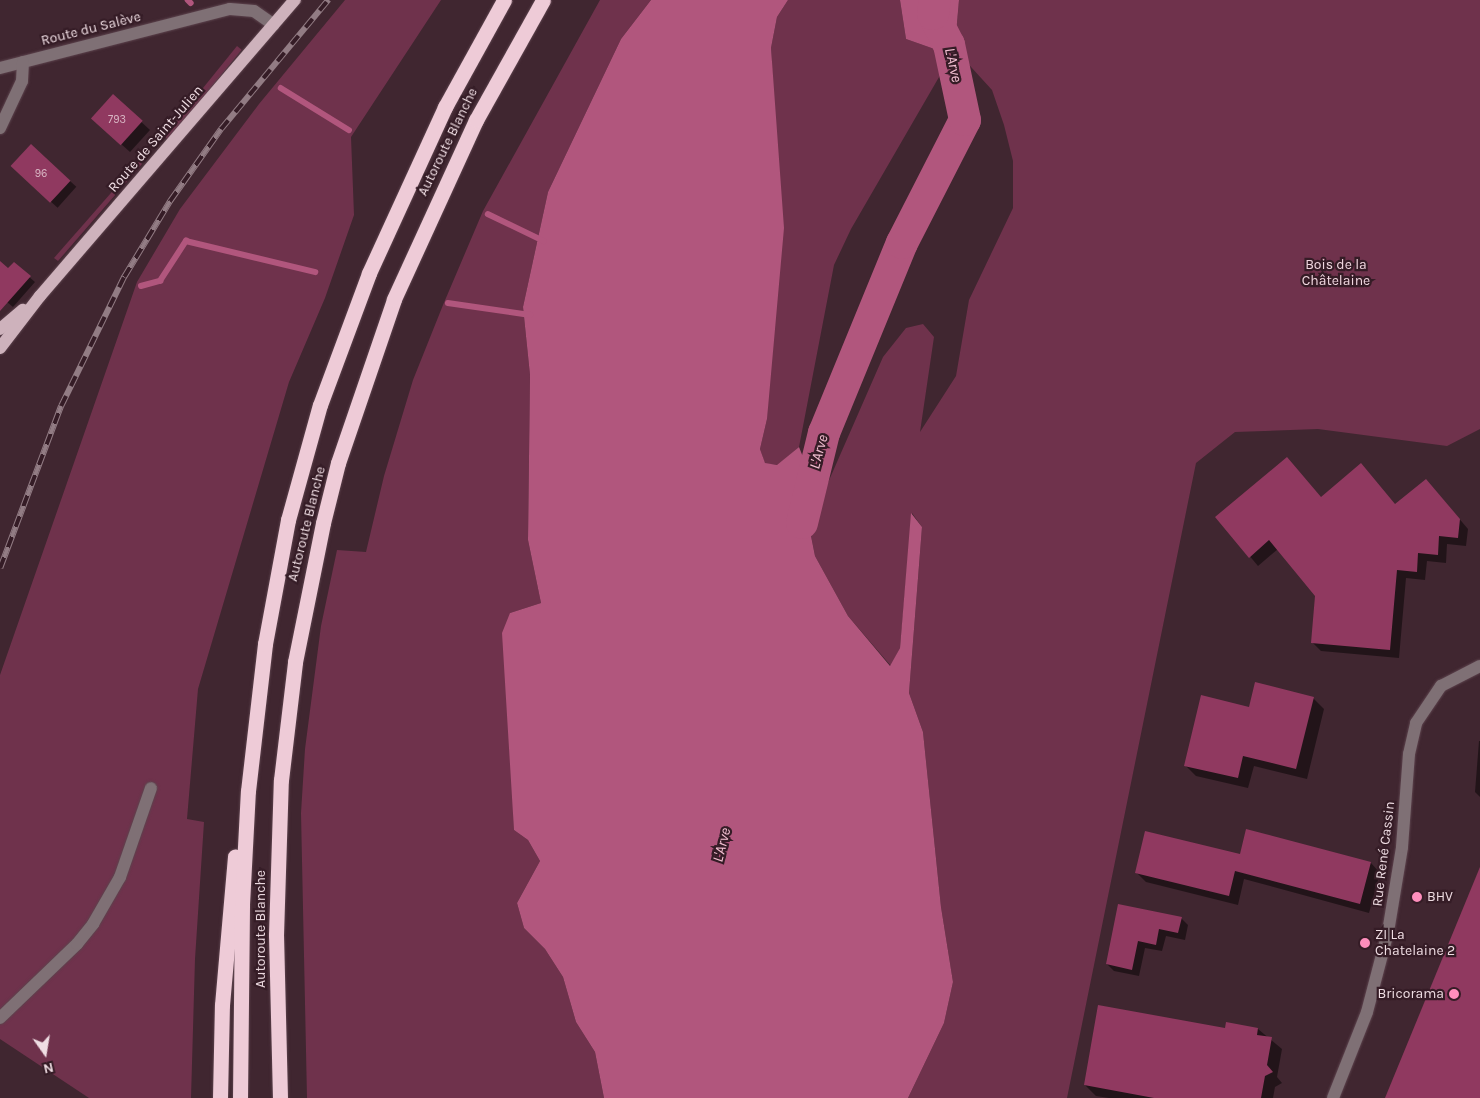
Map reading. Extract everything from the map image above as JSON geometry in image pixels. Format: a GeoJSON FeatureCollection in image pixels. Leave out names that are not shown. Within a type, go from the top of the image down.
{"type":"FeatureCollection","features":[{"type":"Feature","properties":{"kind":"highway","name":"Autoroute Blanche"},"geometry":{"type":"LineString","coordinates":[[241,1098],[240,1030],[244,836],[253,734],[265,644],[284,537],[336,357],[402,195],[449,98],[504,0]]}},
{"type":"Feature","properties":{"kind":"highway","name":"Autoroute Blanche"},"geometry":{"type":"LineString","coordinates":[[280,1098],[276,935],[282,780],[295,662],[323,524],[341,454],[394,300],[476,120],[543,0]]}},
{"type":"Feature","properties":{"kind":"highway"},"geometry":{"type":"LineString","coordinates":[[220,1098],[226,934],[253,734]]}},
{"type":"Feature","properties":{"kind":"main road","name":"Route de Saint-Julien"},"geometry":{"type":"LineString","coordinates":[[0,348],[40,296],[295,0]]}},
{"type":"Feature","properties":{"kind":"main road","name":"Route de Saint-Julien"},"geometry":{"type":"LineString","coordinates":[[0,329],[40,296]]}},
{"type":"Feature","properties":{"kind":"street","name":"Route du Salève"},"geometry":{"type":"LineString","coordinates":[[0,68],[230,9],[254,11],[274,25]]}},
{"type":"Feature","properties":{"kind":"street"},"geometry":{"type":"LineString","coordinates":[[0,128],[19,88],[23,62]]}},
{"type":"Feature","properties":{"kind":"street","name":"Rue René Cassin"},"geometry":{"type":"LineString","coordinates":[[1333,1098],[1366,1012],[1388,932],[1402,847],[1409,754],[1416,723],[1441,686],[1480,666]]}},
{"type":"Feature","properties":{"kind":"street"},"geometry":{"type":"LineString","coordinates":[[0,1018],[77,944],[93,924],[120,877],[152,788]]}},
{"type":"Feature","properties":{"kind":"green space"},"geometry":{"type":"Polygon","coordinates":[[[345,0],[441,0],[351,137],[354,215],[325,298],[289,382],[198,689],[187,819],[204,822],[195,959],[191,1098],[89,1098],[0,1039],[0,675],[137,282],[180,209],[259,104],[345,0]]]}},
{"type":"Feature","properties":{"kind":"green space"},"geometry":{"type":"Polygon","coordinates":[[[600,0],[651,0],[621,39],[548,192],[523,307],[530,375],[528,540],[541,603],[510,613],[514,830],[528,840],[540,861],[517,903],[524,928],[545,949],[563,977],[576,1022],[595,1052],[604,1098],[307,1098],[301,813],[305,749],[321,626],[337,550],[366,552],[384,476],[413,380],[443,305],[483,211],[600,0]]]}},
{"type":"Feature","properties":{"kind":"green space"},"geometry":{"type":"Polygon","coordinates":[[[788,0],[900,0],[906,39],[940,51],[946,65],[851,229],[834,265],[799,447],[778,465],[765,464],[760,449],[767,419],[775,134],[771,48],[777,17],[788,0]]]}},
{"type":"Feature","properties":{"kind":"green space","name":"Bois de la Châtelaine"},"geometry":{"type":"Polygon","coordinates":[[[959,0],[1480,0],[1480,429],[1447,446],[1318,429],[1235,432],[1196,463],[1067,1098],[908,1098],[944,1023],[953,982],[941,907],[923,732],[909,693],[922,527],[912,513],[900,648],[891,666],[848,616],[815,556],[809,526],[883,357],[906,328],[923,324],[934,337],[920,432],[956,376],[969,300],[1013,208],[1013,161],[1004,125],[992,90],[961,56],[956,34],[959,0]]]}},
{"type":"Feature","properties":{"kind":"green space"},"geometry":{"type":"Polygon","coordinates":[[[237,46],[242,50],[169,140],[164,136],[237,46]]]}},
{"type":"Feature","properties":{"kind":"green space"},"geometry":{"type":"Polygon","coordinates":[[[139,161],[142,164],[58,261],[54,258],[139,161]]]}},
{"type":"Feature","properties":{"kind":"water"},"geometry":{"type":"Polygon","coordinates":[[[651,0],[788,0],[777,17],[771,48],[784,228],[767,419],[760,449],[765,463],[777,465],[799,447],[819,497],[809,526],[815,556],[848,616],[890,666],[900,648],[911,513],[922,527],[909,693],[923,732],[941,907],[953,982],[944,1023],[908,1098],[604,1098],[595,1052],[576,1022],[563,977],[545,949],[524,928],[517,903],[540,861],[528,840],[514,830],[502,633],[510,613],[541,603],[528,540],[530,375],[523,307],[548,192],[621,39],[651,0]]]}},
{"type":"Feature","properties":{"kind":"water"},"geometry":{"type":"Polygon","coordinates":[[[900,0],[959,0],[956,34],[949,45],[940,51],[906,39],[900,0]]]}},
{"type":"Feature","properties":{"kind":"building"},"geometry":{"type":"Polygon","coordinates":[[[113,94],[143,121],[121,145],[91,119],[113,94]]]}},
{"type":"Feature","properties":{"kind":"building"},"geometry":{"type":"Polygon","coordinates":[[[31,144],[70,181],[50,203],[11,166],[31,144]]]}},
{"type":"Feature","properties":{"kind":"building"},"geometry":{"type":"Polygon","coordinates":[[[0,261],[8,268],[14,262],[31,276],[0,311],[0,261]]]}},
{"type":"Feature","properties":{"kind":"building"},"geometry":{"type":"Polygon","coordinates":[[[1287,457],[1321,497],[1361,463],[1395,504],[1426,479],[1460,519],[1458,538],[1439,536],[1438,555],[1418,553],[1417,572],[1397,570],[1390,650],[1311,643],[1315,596],[1269,540],[1249,558],[1215,517],[1287,457]]]}},
{"type":"Feature","properties":{"kind":"building"},"geometry":{"type":"Polygon","coordinates":[[[1255,682],[1314,697],[1296,769],[1243,756],[1238,778],[1184,766],[1201,695],[1249,707],[1255,682]]]}},
{"type":"Feature","properties":{"kind":"building"},"geometry":{"type":"Polygon","coordinates":[[[1246,829],[1371,862],[1360,904],[1235,871],[1229,896],[1135,873],[1145,831],[1240,854],[1246,829]]]}},
{"type":"Feature","properties":{"kind":"building","name":"Bricorama"},"geometry":{"type":"Polygon","coordinates":[[[1480,867],[1480,1098],[1385,1098],[1480,867]]]}},
{"type":"Feature","properties":{"kind":"building"},"geometry":{"type":"Polygon","coordinates":[[[1118,904],[1182,917],[1178,933],[1159,929],[1156,945],[1138,941],[1132,970],[1106,964],[1118,904]]]}},
{"type":"Feature","properties":{"kind":"building"},"geometry":{"type":"Polygon","coordinates":[[[1098,1005],[1225,1028],[1226,1022],[1258,1028],[1257,1035],[1272,1037],[1267,1065],[1273,1072],[1265,1076],[1261,1098],[1154,1098],[1084,1085],[1098,1005]]]}},
{"type":"Feature","properties":{"kind":"waterway"},"geometry":{"type":"LineString","coordinates":[[188,0],[191,3]]}},
{"type":"Feature","properties":{"kind":"waterway","name":"L'Arve"},"geometry":{"type":"LineString","coordinates":[[802,523],[824,433],[902,243],[965,120],[949,45],[933,14],[935,0]]}},
{"type":"Feature","properties":{"kind":"waterway"},"geometry":{"type":"LineString","coordinates":[[281,88],[349,130]]}},
{"type":"Feature","properties":{"kind":"waterway"},"geometry":{"type":"LineString","coordinates":[[488,214],[544,241]]}},
{"type":"Feature","properties":{"kind":"waterway"},"geometry":{"type":"LineString","coordinates":[[141,286],[160,281],[186,241],[315,272]]}},
{"type":"Feature","properties":{"kind":"waterway"},"geometry":{"type":"LineString","coordinates":[[448,303],[530,315]]}},
{"type":"Feature","properties":{"kind":"railway"},"geometry":{"type":"LineString","coordinates":[[0,568],[61,406],[124,277],[170,201],[221,129],[328,0]]}},
{"type":"Feature","properties":{"kind":"place","name":"BHV"},"geometry":{"type":"Point","coordinates":[1417,897]}},
{"type":"Feature","properties":{"kind":"place","name":"ZI La Chatelaine 2"},"geometry":{"type":"Point","coordinates":[1365,943]}},
{"type":"Feature","properties":{"kind":"place","name":"Bricorama"},"geometry":{"type":"Point","coordinates":[1454,994]}}]}
